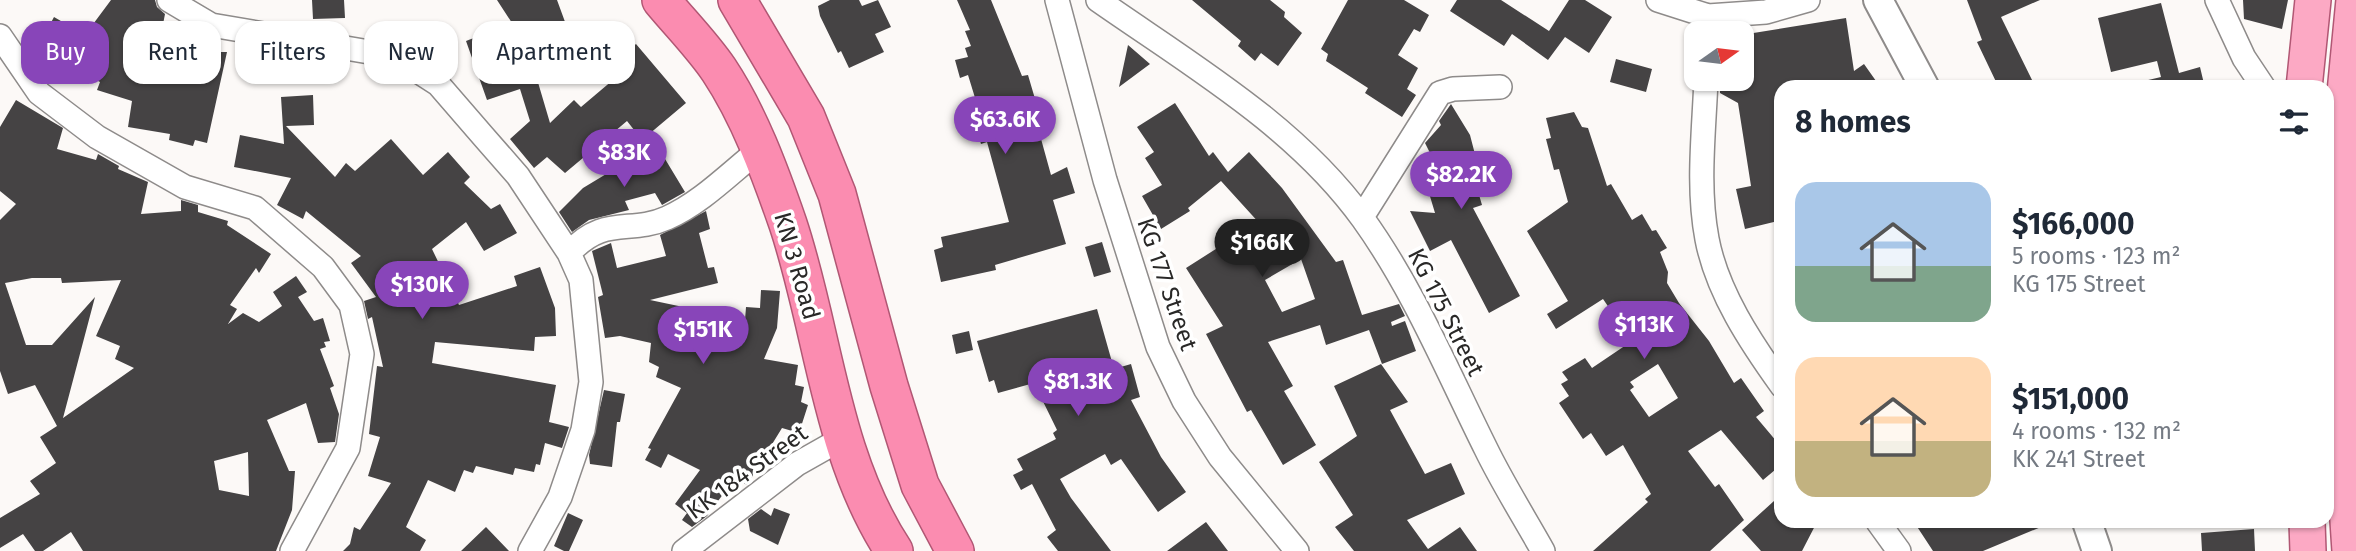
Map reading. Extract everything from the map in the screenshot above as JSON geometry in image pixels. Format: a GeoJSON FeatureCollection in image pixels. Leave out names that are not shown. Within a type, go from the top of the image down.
{"type":"FeatureCollection","features":[{"type":"Feature","properties":{"kind":"highway","name":"KN 3 Road"},"geometry":{"type":"LineString","coordinates":[[661,0],[719,70],[759,150],[788,226],[843,438],[877,525],[894,551]]}},
{"type":"Feature","properties":{"kind":"highway"},"geometry":{"type":"LineString","coordinates":[[737,0],[806,117],[837,194],[888,386],[920,485],[955,551]]}},
{"type":"Feature","properties":{"kind":"main road"},"geometry":{"type":"LineString","coordinates":[[2305,80],[2313,0]]}},
{"type":"Feature","properties":{"kind":"main road"},"geometry":{"type":"LineString","coordinates":[[2350,551],[2340,400],[2340,144],[2354,0]]}},
{"type":"Feature","properties":{"kind":"main road"},"geometry":{"type":"LineString","coordinates":[[2307,528],[2308,551]]}},
{"type":"Feature","properties":{"kind":"street"},"geometry":{"type":"LineString","coordinates":[[169,0],[211,25],[375,53],[407,64],[438,84],[518,176],[569,253],[581,280],[591,382],[583,430],[560,498],[530,551]]}},
{"type":"Feature","properties":{"kind":"street","name":"KG 177 Street"},"geometry":{"type":"LineString","coordinates":[[1057,0],[1105,180],[1158,347],[1184,401],[1220,457],[1297,551]]}},
{"type":"Feature","properties":{"kind":"street","name":"KG 175 Street"},"geometry":{"type":"LineString","coordinates":[[1098,0],[1246,104],[1303,151],[1362,217],[1403,278],[1487,452],[1542,551]]}},
{"type":"Feature","properties":{"kind":"street"},"geometry":{"type":"LineString","coordinates":[[1658,0],[1702,21]]}},
{"type":"Feature","properties":{"kind":"street"},"geometry":{"type":"LineString","coordinates":[[1722,21],[1808,0]]}},
{"type":"Feature","properties":{"kind":"street"},"geometry":{"type":"LineString","coordinates":[[1878,0],[1921,80]]}},
{"type":"Feature","properties":{"kind":"street"},"geometry":{"type":"LineString","coordinates":[[2217,0],[2244,58],[2259,80]]}},
{"type":"Feature","properties":{"kind":"street"},"geometry":{"type":"LineString","coordinates":[[0,36],[18,66],[49,101],[97,137],[185,187],[255,208],[323,267],[351,305],[362,354],[348,448],[292,551]]}},
{"type":"Feature","properties":{"kind":"street"},"geometry":{"type":"LineString","coordinates":[[1362,217],[1440,93],[1453,89],[1500,87]]}},
{"type":"Feature","properties":{"kind":"street"},"geometry":{"type":"LineString","coordinates":[[1706,91],[1702,192],[1707,241],[1720,279],[1751,342],[1774,375]]}},
{"type":"Feature","properties":{"kind":"street"},"geometry":{"type":"LineString","coordinates":[[569,253],[585,236],[618,226],[666,219],[759,150]]}},
{"type":"Feature","properties":{"kind":"street","name":"KK 184 Street"},"geometry":{"type":"LineString","coordinates":[[684,551],[797,464],[843,438]]}},
{"type":"Feature","properties":{"kind":"street"},"geometry":{"type":"LineString","coordinates":[[1882,528],[1899,551]]}},
{"type":"Feature","properties":{"kind":"street"},"geometry":{"type":"LineString","coordinates":[[2089,528],[2098,551]]}},
{"type":"Feature","properties":{"kind":"building"},"geometry":{"type":"Polygon","coordinates":[[[111,0],[155,0],[157,7],[165,14],[164,21],[123,21],[123,84],[220,84],[207,143],[195,140],[193,146],[169,140],[170,134],[128,127],[132,101],[97,90],[99,84],[109,84],[109,21],[95,21],[111,0]]]}},
{"type":"Feature","properties":{"kind":"building"},"geometry":{"type":"Polygon","coordinates":[[[312,0],[344,0],[345,18],[313,19],[312,0]]]}},
{"type":"Feature","properties":{"kind":"building"},"geometry":{"type":"Polygon","coordinates":[[[497,0],[557,0],[565,21],[511,21],[497,0]]]}},
{"type":"Feature","properties":{"kind":"building"},"geometry":{"type":"Polygon","coordinates":[[[830,0],[859,0],[862,6],[878,0],[891,27],[875,34],[884,52],[849,68],[841,51],[838,53],[820,16],[818,6],[830,0]]]}},
{"type":"Feature","properties":{"kind":"building"},"geometry":{"type":"Polygon","coordinates":[[[957,0],[991,0],[1022,76],[1028,75],[1043,126],[1038,128],[1051,175],[1067,167],[1075,193],[1053,200],[1066,244],[995,265],[996,270],[941,282],[934,250],[943,247],[941,237],[1009,222],[987,142],[981,144],[973,116],[980,114],[968,75],[960,78],[955,60],[968,57],[965,48],[971,46],[965,31],[970,30],[957,0]]]}},
{"type":"Feature","properties":{"kind":"building"},"geometry":{"type":"Polygon","coordinates":[[[1192,0],[1270,0],[1285,12],[1284,17],[1302,33],[1278,66],[1261,53],[1255,61],[1238,46],[1241,41],[1192,0]]]}},
{"type":"Feature","properties":{"kind":"building"},"geometry":{"type":"Polygon","coordinates":[[[1348,0],[1404,0],[1429,15],[1420,32],[1414,29],[1398,55],[1418,68],[1407,89],[1416,95],[1402,117],[1365,93],[1368,88],[1326,61],[1328,54],[1321,49],[1348,0]]]}},
{"type":"Feature","properties":{"kind":"building"},"geometry":{"type":"Polygon","coordinates":[[[1457,0],[1501,0],[1549,31],[1569,0],[1585,0],[1612,17],[1589,53],[1565,37],[1548,60],[1512,34],[1504,46],[1450,11],[1457,0]]]}},
{"type":"Feature","properties":{"kind":"building"},"geometry":{"type":"Polygon","coordinates":[[[1967,0],[2040,0],[2001,17],[2032,80],[1995,80],[1977,42],[1982,40],[1967,0]]]}},
{"type":"Feature","properties":{"kind":"building"},"geometry":{"type":"Polygon","coordinates":[[[2243,0],[2288,0],[2282,29],[2244,19],[2243,0]]]}},
{"type":"Feature","properties":{"kind":"building"},"geometry":{"type":"Polygon","coordinates":[[[2161,3],[2179,73],[2200,67],[2203,80],[2148,80],[2161,77],[2157,61],[2111,72],[2098,18],[2161,3]]]}},
{"type":"Feature","properties":{"kind":"building"},"geometry":{"type":"Polygon","coordinates":[[[1846,18],[1854,71],[1864,64],[1875,80],[1774,80],[1774,222],[1745,229],[1736,189],[1751,186],[1738,103],[1720,93],[1754,91],[1754,33],[1846,18]]]}},
{"type":"Feature","properties":{"kind":"building"},"geometry":{"type":"Polygon","coordinates":[[[472,39],[472,58],[466,41],[472,39]]]}},
{"type":"Feature","properties":{"kind":"building"},"geometry":{"type":"Polygon","coordinates":[[[636,44],[686,103],[642,140],[627,121],[565,173],[547,157],[534,168],[510,139],[530,121],[520,89],[487,100],[481,84],[538,84],[550,123],[574,100],[581,107],[608,84],[635,84],[636,44]]]}},
{"type":"Feature","properties":{"kind":"building"},"geometry":{"type":"Polygon","coordinates":[[[1128,45],[1150,64],[1119,87],[1128,45]]]}},
{"type":"Feature","properties":{"kind":"building"},"geometry":{"type":"Polygon","coordinates":[[[221,52],[227,52],[221,79],[221,52]]]}},
{"type":"Feature","properties":{"kind":"building"},"geometry":{"type":"Polygon","coordinates":[[[1616,59],[1652,69],[1646,92],[1610,82],[1616,59]]]}},
{"type":"Feature","properties":{"kind":"building"},"geometry":{"type":"Polygon","coordinates":[[[313,95],[314,125],[286,126],[335,177],[346,163],[355,171],[391,139],[423,175],[448,152],[470,177],[464,183],[491,209],[500,204],[517,233],[484,251],[466,222],[432,249],[459,305],[517,286],[514,276],[540,267],[555,308],[556,336],[535,337],[534,351],[435,342],[432,363],[556,385],[549,422],[569,427],[562,448],[545,443],[540,465],[536,464],[534,472],[515,468],[513,475],[476,466],[473,473],[464,470],[455,492],[428,480],[406,527],[426,540],[420,551],[343,551],[350,544],[354,527],[360,530],[391,483],[368,476],[380,437],[369,434],[377,366],[383,367],[372,317],[368,319],[364,301],[376,297],[351,263],[361,256],[306,211],[303,219],[277,205],[291,178],[234,167],[240,135],[284,144],[281,97],[313,95]]]}},
{"type":"Feature","properties":{"kind":"building"},"geometry":{"type":"Polygon","coordinates":[[[16,100],[63,128],[57,149],[96,160],[98,154],[119,166],[118,169],[148,182],[141,214],[181,211],[181,200],[198,205],[198,212],[228,221],[227,225],[271,254],[259,273],[256,268],[230,305],[237,309],[228,324],[243,313],[259,322],[282,306],[273,292],[296,276],[307,292],[298,297],[314,321],[323,318],[330,341],[324,342],[326,347],[320,349],[334,386],[330,388],[339,414],[335,442],[318,443],[306,403],[267,420],[289,471],[295,471],[292,510],[276,551],[83,551],[71,532],[43,551],[35,551],[23,534],[0,548],[0,518],[40,494],[30,481],[56,463],[40,437],[57,426],[35,385],[8,394],[0,371],[0,220],[16,204],[0,191],[0,127],[16,100]],[[32,278],[5,283],[26,345],[52,345],[95,297],[63,418],[134,368],[115,359],[120,346],[96,336],[121,280],[62,283],[61,278],[32,278]],[[248,452],[214,461],[219,490],[249,496],[248,452]]]}},
{"type":"Feature","properties":{"kind":"building"},"geometry":{"type":"Polygon","coordinates":[[[1175,103],[1209,156],[1213,152],[1228,172],[1249,152],[1282,188],[1336,262],[1343,260],[1362,315],[1399,304],[1405,316],[1391,322],[1392,326],[1405,321],[1416,351],[1382,364],[1369,330],[1326,345],[1320,325],[1268,342],[1293,386],[1284,391],[1316,445],[1283,465],[1251,410],[1247,412],[1206,334],[1223,326],[1186,268],[1219,247],[1229,263],[1271,236],[1221,181],[1188,208],[1190,211],[1161,229],[1142,196],[1162,185],[1145,158],[1154,152],[1137,127],[1175,103]],[[1301,259],[1265,280],[1282,312],[1315,299],[1301,259]]]}},
{"type":"Feature","properties":{"kind":"building"},"geometry":{"type":"Polygon","coordinates":[[[1451,104],[1470,135],[1477,162],[1470,164],[1482,205],[1473,208],[1520,296],[1489,313],[1451,240],[1430,251],[1410,211],[1435,213],[1420,163],[1433,159],[1425,143],[1441,125],[1439,121],[1451,104]]]}},
{"type":"Feature","properties":{"kind":"building"},"geometry":{"type":"Polygon","coordinates":[[[1574,112],[1582,127],[1588,128],[1607,186],[1611,184],[1632,220],[1642,214],[1667,248],[1660,252],[1668,272],[1667,283],[1679,303],[1709,341],[1734,383],[1741,378],[1764,411],[1756,417],[1774,438],[1774,471],[1763,480],[1721,430],[1688,451],[1715,487],[1719,484],[1744,520],[1710,551],[1593,551],[1648,502],[1645,499],[1651,494],[1623,445],[1606,456],[1591,433],[1583,439],[1559,403],[1569,396],[1561,384],[1568,380],[1562,372],[1585,358],[1592,368],[1632,341],[1603,299],[1556,329],[1547,314],[1568,301],[1527,231],[1568,202],[1559,169],[1554,170],[1546,139],[1551,138],[1546,118],[1574,112]],[[1658,364],[1630,382],[1634,387],[1630,390],[1649,417],[1678,398],[1658,364]]]}},
{"type":"Feature","properties":{"kind":"building"},"geometry":{"type":"Polygon","coordinates":[[[656,144],[685,192],[662,205],[655,193],[625,201],[629,210],[589,220],[572,232],[559,212],[583,188],[656,144]]]}},
{"type":"Feature","properties":{"kind":"building"},"geometry":{"type":"Polygon","coordinates":[[[706,211],[710,229],[699,233],[708,268],[714,267],[718,283],[650,300],[745,320],[746,307],[760,308],[761,290],[780,291],[777,328],[764,359],[798,365],[795,385],[804,387],[801,402],[808,405],[799,433],[782,428],[747,485],[735,478],[707,516],[692,527],[682,520],[687,513],[675,504],[700,470],[668,454],[661,468],[645,460],[651,449],[648,448],[681,388],[656,377],[659,367],[649,362],[651,343],[620,336],[605,338],[598,297],[603,295],[592,251],[611,243],[617,268],[666,256],[660,235],[706,211]]]}},
{"type":"Feature","properties":{"kind":"building"},"geometry":{"type":"Polygon","coordinates":[[[1102,242],[1111,272],[1094,277],[1085,247],[1102,242]]]}},
{"type":"Feature","properties":{"kind":"building"},"geometry":{"type":"Polygon","coordinates":[[[1097,309],[1114,369],[1131,364],[1140,397],[1131,400],[1161,457],[1186,492],[1158,512],[1121,459],[1111,465],[1105,454],[1060,479],[1111,551],[1058,551],[1047,537],[1056,530],[1032,484],[1021,490],[1013,475],[1023,470],[1017,459],[1056,439],[1053,433],[1057,430],[1034,383],[998,393],[994,380],[989,382],[977,341],[1097,309]]]}},
{"type":"Feature","properties":{"kind":"building"},"geometry":{"type":"Polygon","coordinates":[[[969,331],[973,350],[956,354],[952,335],[969,331]]]}},
{"type":"Feature","properties":{"kind":"building"},"geometry":{"type":"Polygon","coordinates":[[[1381,364],[1408,402],[1390,410],[1425,474],[1451,463],[1465,494],[1407,520],[1428,549],[1460,527],[1477,551],[1354,551],[1335,527],[1353,515],[1319,462],[1357,436],[1334,386],[1381,364]]]}},
{"type":"Feature","properties":{"kind":"building"},"geometry":{"type":"Polygon","coordinates":[[[604,390],[625,394],[620,422],[617,422],[612,467],[590,464],[589,455],[604,390]]]}},
{"type":"Feature","properties":{"kind":"building"},"geometry":{"type":"Polygon","coordinates":[[[1774,501],[1774,528],[1814,528],[1802,551],[1761,551],[1742,530],[1774,501]]]}},
{"type":"Feature","properties":{"kind":"building"},"geometry":{"type":"Polygon","coordinates":[[[774,508],[790,514],[778,545],[750,531],[748,519],[761,509],[771,516],[774,508]]]}},
{"type":"Feature","properties":{"kind":"building"},"geometry":{"type":"Polygon","coordinates":[[[568,513],[583,520],[569,551],[564,551],[554,546],[568,513]]]}},
{"type":"Feature","properties":{"kind":"building"},"geometry":{"type":"Polygon","coordinates":[[[1206,522],[1228,551],[1167,551],[1206,522]]]}},
{"type":"Feature","properties":{"kind":"building"},"geometry":{"type":"Polygon","coordinates":[[[486,527],[509,551],[461,551],[486,527]]]}},
{"type":"Feature","properties":{"kind":"building"},"geometry":{"type":"Polygon","coordinates":[[[1918,528],[2039,528],[1983,551],[1933,551],[1918,528]]]}},
{"type":"Feature","properties":{"kind":"building"},"geometry":{"type":"Polygon","coordinates":[[[2254,529],[2255,551],[2202,551],[2201,533],[2254,529]]]}}]}
